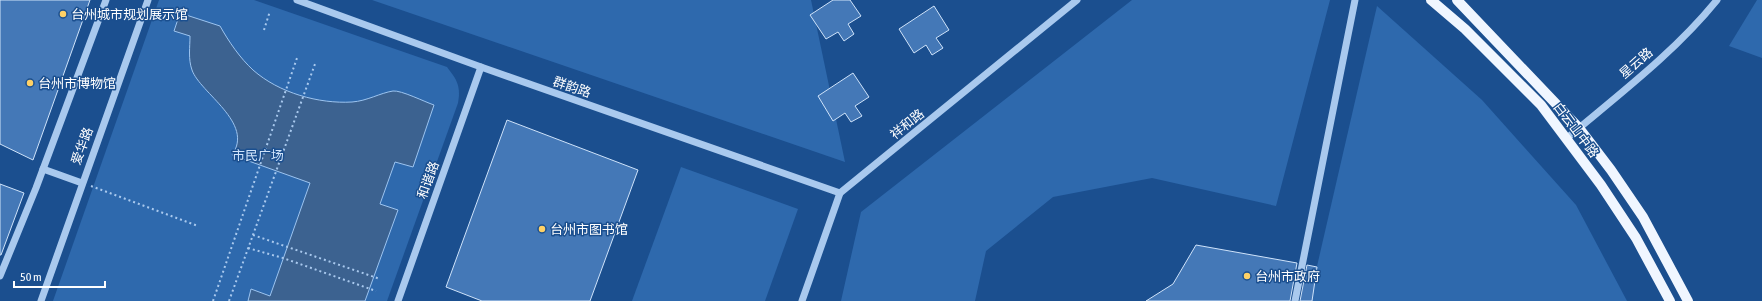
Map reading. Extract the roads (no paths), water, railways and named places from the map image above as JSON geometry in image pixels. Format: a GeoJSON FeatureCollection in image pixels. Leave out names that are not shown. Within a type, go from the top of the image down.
{"type":"FeatureCollection","features":[{"type":"Feature","properties":{"kind":"main road","name":"白云山中路"},"geometry":{"type":"LineString","coordinates":[[1431,0],[1465,29],[1541,105],[1601,185],[1636,238],[1670,301]]}},
{"type":"Feature","properties":{"kind":"main road","name":"白云山中路"},"geometry":{"type":"LineString","coordinates":[[1457,0],[1579,128],[1611,170],[1642,217],[1688,301]]}},
{"type":"Feature","properties":{"kind":"street"},"geometry":{"type":"LineString","coordinates":[[0,276],[43,170],[106,0]]}},
{"type":"Feature","properties":{"kind":"street","name":"爱华路"},"geometry":{"type":"LineString","coordinates":[[41,301],[148,0]]}},
{"type":"Feature","properties":{"kind":"street","name":"群韵路"},"geometry":{"type":"LineString","coordinates":[[297,0],[481,67],[840,193]]}},
{"type":"Feature","properties":{"kind":"street","name":"祥和路"},"geometry":{"type":"LineString","coordinates":[[840,193],[1077,0]]}},
{"type":"Feature","properties":{"kind":"street"},"geometry":{"type":"LineString","coordinates":[[1295,301],[1355,0]]}},
{"type":"Feature","properties":{"kind":"street","name":"星云路"},"geometry":{"type":"LineString","coordinates":[[1566,138],[1660,59],[1700,20],[1717,0]]}},
{"type":"Feature","properties":{"kind":"street","name":"和谐路"},"geometry":{"type":"LineString","coordinates":[[398,301],[481,67]]}},
{"type":"Feature","properties":{"kind":"street"},"geometry":{"type":"LineString","coordinates":[[43,170],[82,183]]}},
{"type":"Feature","properties":{"kind":"street"},"geometry":{"type":"LineString","coordinates":[[802,301],[840,193]]}},
{"type":"Feature","properties":{"kind":"place","name":"台州城市规划展示馆"},"geometry":{"type":"Point","coordinates":[63,14]}},
{"type":"Feature","properties":{"kind":"place","name":"台州市博物馆"},"geometry":{"type":"Point","coordinates":[30,83]}},
{"type":"Feature","properties":{"kind":"place","name":"台州市图书馆"},"geometry":{"type":"Point","coordinates":[542,229]}},
{"type":"Feature","properties":{"kind":"place","name":"台州市政府"},"geometry":{"type":"Point","coordinates":[1247,276]}},
{"type":"Feature","properties":{"kind":"park label","name":"市民广场"},"geometry":{"type":"Point","coordinates":[258,155]}}]}
